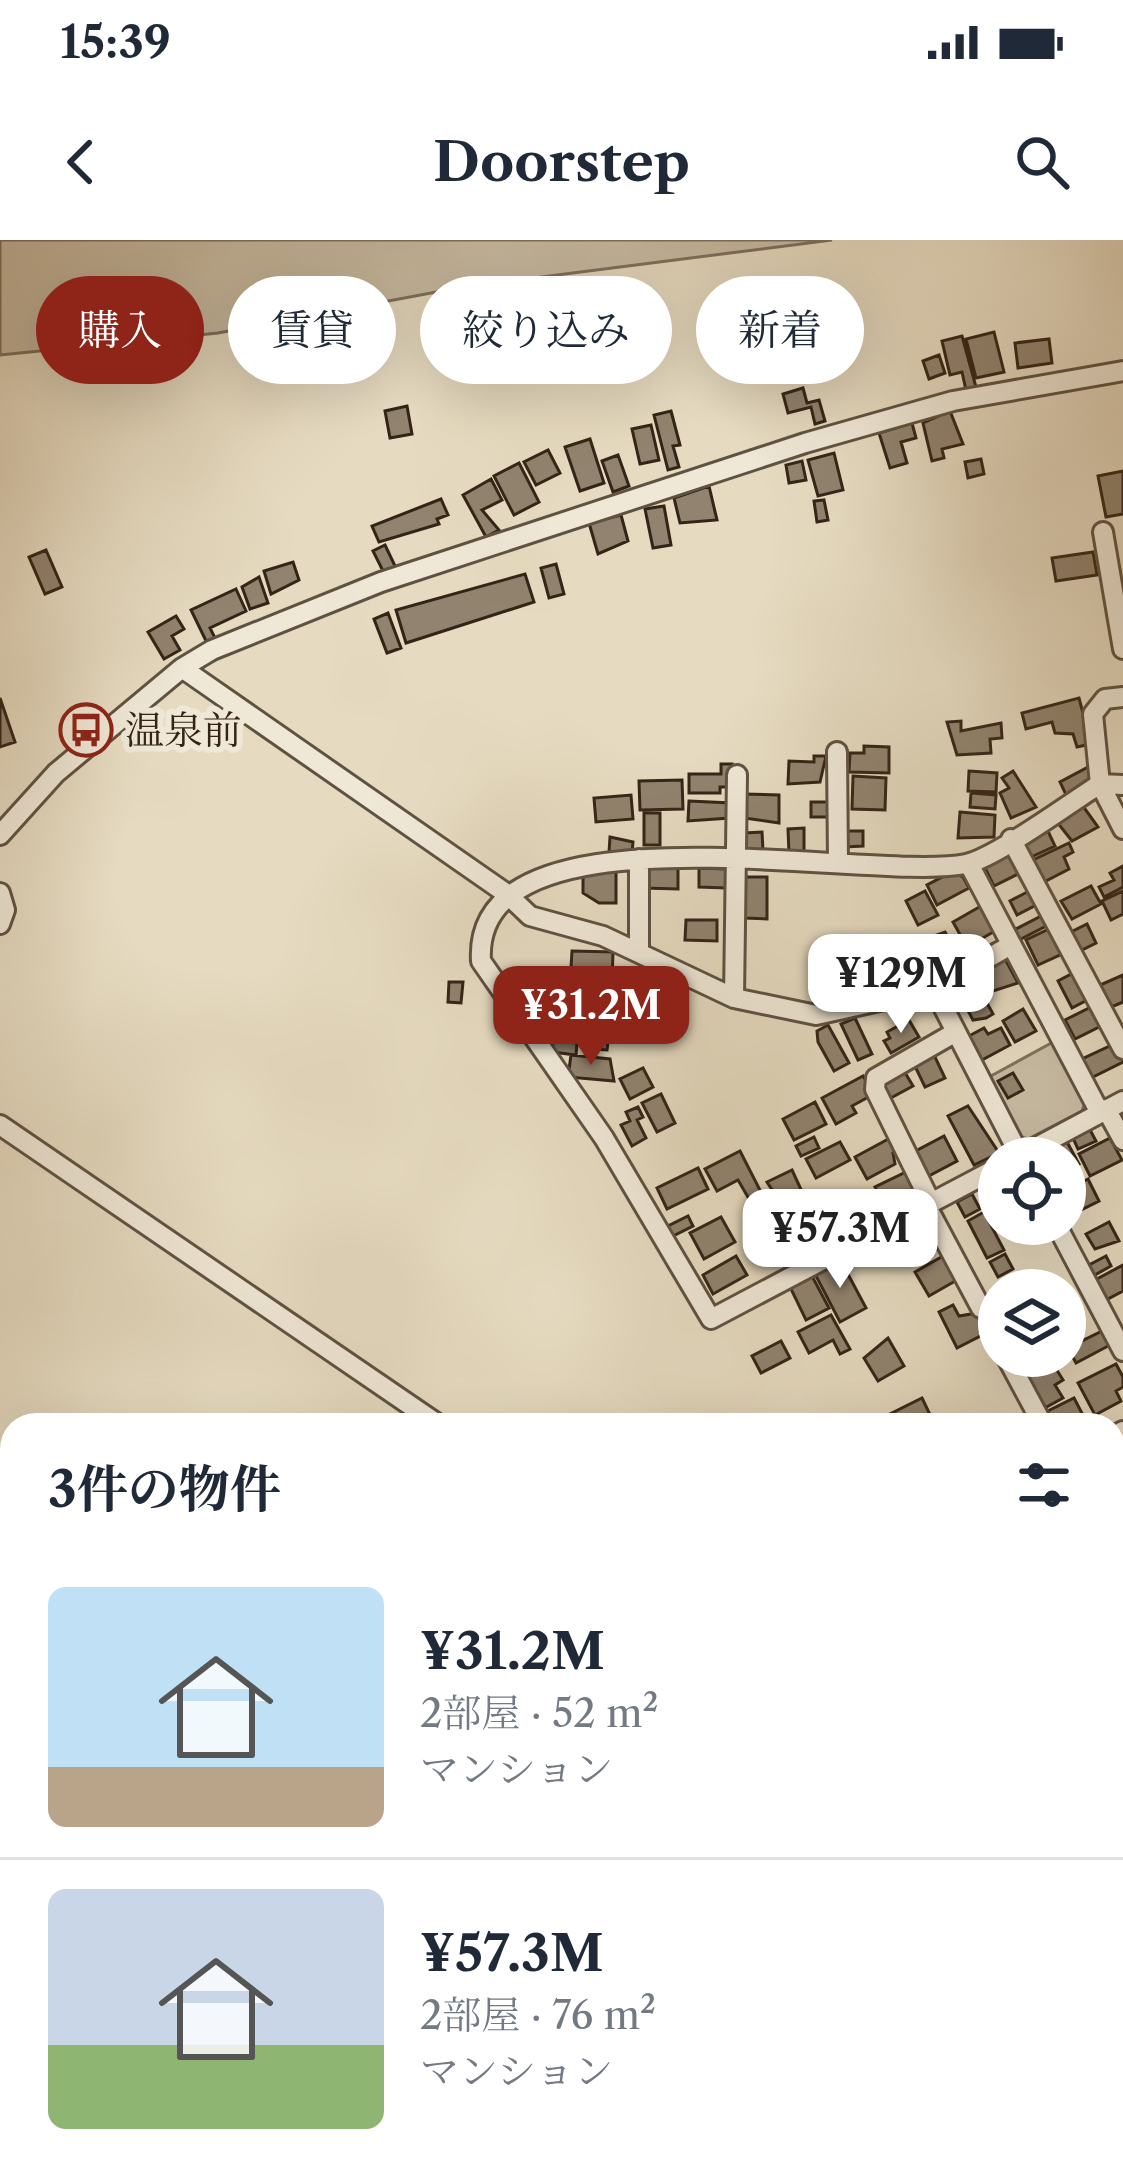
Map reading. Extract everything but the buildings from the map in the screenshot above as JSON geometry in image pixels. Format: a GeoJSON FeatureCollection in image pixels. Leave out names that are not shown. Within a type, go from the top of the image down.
{"type":"FeatureCollection","features":[{"type":"Feature","properties":{"kind":"street"},"geometry":{"type":"LineString","coordinates":[[0,836],[56,773],[182,668],[212,650],[381,582],[805,443],[952,400],[1123,371]]}},
{"type":"Feature","properties":{"kind":"street"},"geometry":{"type":"LineString","coordinates":[[1103,532],[1123,649]]}},
{"type":"Feature","properties":{"kind":"street"},"geometry":{"type":"LineString","coordinates":[[182,668],[507,894],[530,916],[639,951],[734,998],[815,1015],[934,989],[1011,945]]}},
{"type":"Feature","properties":{"kind":"street"},"geometry":{"type":"LineString","coordinates":[[1123,697],[1105,699],[1093,714],[1100,784],[1123,829]]}},
{"type":"Feature","properties":{"kind":"street"},"geometry":{"type":"LineString","coordinates":[[836,752],[838,863]]}},
{"type":"Feature","properties":{"kind":"street"},"geometry":{"type":"LineString","coordinates":[[734,998],[737,775]]}},
{"type":"Feature","properties":{"kind":"street"},"geometry":{"type":"LineString","coordinates":[[978,1178],[711,1319],[604,1138],[481,961],[482,932],[507,894],[526,881],[639,859],[969,864],[1100,784],[1123,785]]}},
{"type":"Feature","properties":{"kind":"street"},"geometry":{"type":"LineString","coordinates":[[1011,839],[1123,1048]]}},
{"type":"Feature","properties":{"kind":"street"},"geometry":{"type":"LineString","coordinates":[[639,859],[639,951]]}},
{"type":"Feature","properties":{"kind":"street"},"geometry":{"type":"LineString","coordinates":[[969,864],[1011,945],[1110,1107],[1123,1141]]}},
{"type":"Feature","properties":{"kind":"street"},"geometry":{"type":"LineString","coordinates":[[0,893],[5,910],[0,924]]}},
{"type":"Feature","properties":{"kind":"street"},"geometry":{"type":"LineString","coordinates":[[934,989],[1009,1137]]}},
{"type":"Feature","properties":{"kind":"street"},"geometry":{"type":"LineString","coordinates":[[956,1032],[876,1078],[875,1089],[978,1300]]}},
{"type":"Feature","properties":{"kind":"street"},"geometry":{"type":"LineString","coordinates":[[1055,1137],[1110,1107]]}},
{"type":"Feature","properties":{"kind":"street"},"geometry":{"type":"LineString","coordinates":[[0,1124],[421,1413]]}},
{"type":"Feature","properties":{"kind":"street"},"geometry":{"type":"LineString","coordinates":[[1067,1245],[1123,1351]]}},
{"type":"Feature","properties":{"kind":"street"},"geometry":{"type":"LineString","coordinates":[[1017,1377],[1036,1413]]}},
{"type":"Feature","properties":{"kind":"shaded area"},"geometry":{"type":"Polygon","coordinates":[[[0,240],[832,240],[549,276],[420,276],[420,295],[396,300],[396,276],[228,276],[228,331],[204,334],[204,276],[36,276],[36,351],[0,355],[0,240]]]}},
{"type":"Feature","properties":{"kind":"shaded area"},"geometry":{"type":"Polygon","coordinates":[[[1055,1041],[1086,1100],[1082,1111],[1032,1137],[1022,1137],[989,1077],[1055,1041]]]}},
{"type":"Feature","properties":{"kind":"place","name":"温泉前"},"geometry":{"type":"Point","coordinates":[86,730]}}]}
